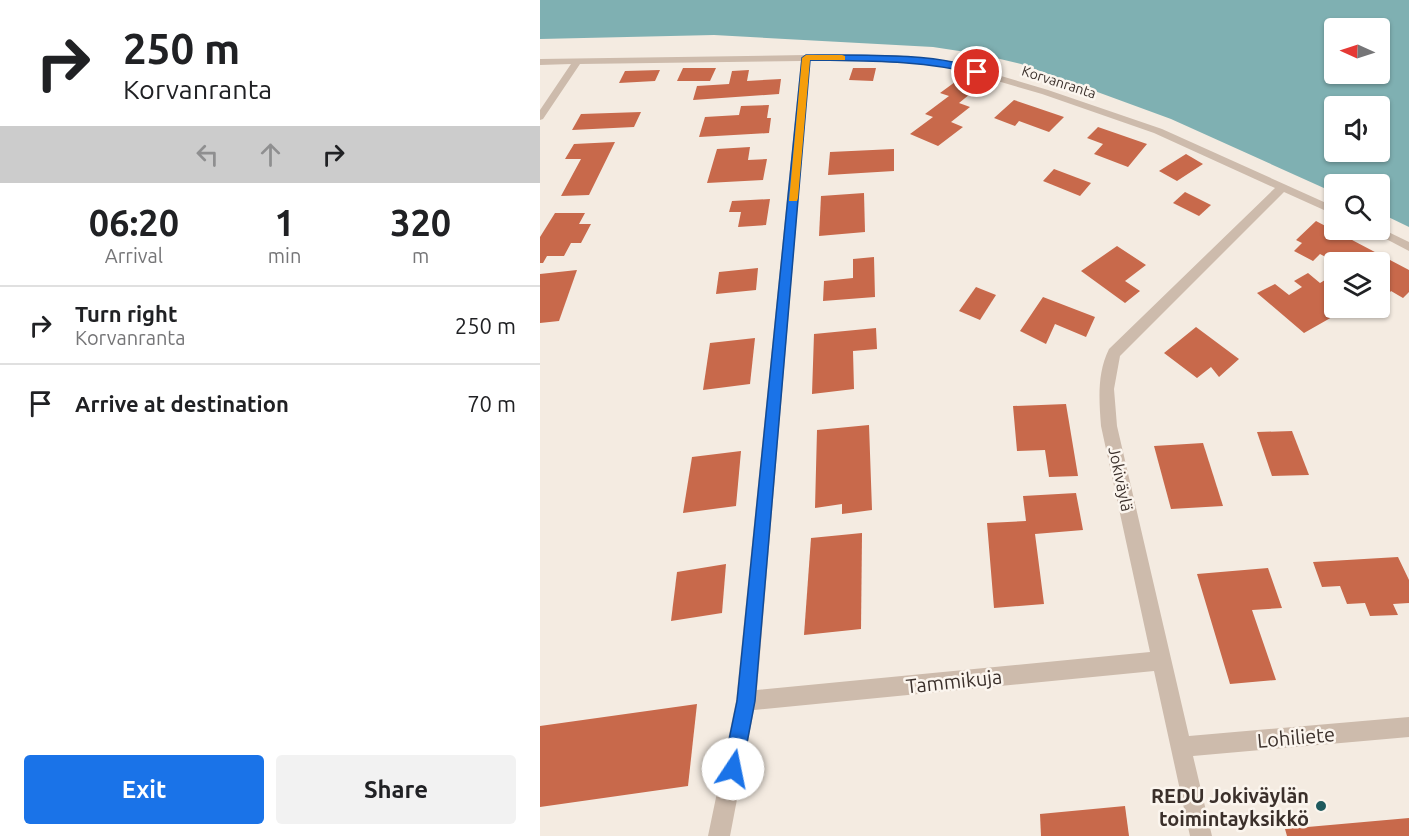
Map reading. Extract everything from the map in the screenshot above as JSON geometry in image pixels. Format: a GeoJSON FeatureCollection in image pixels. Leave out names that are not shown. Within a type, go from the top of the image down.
{"type":"FeatureCollection","features":[{"type":"Feature","properties":{"kind":"street"},"geometry":{"type":"LineString","coordinates":[[719,836],[746,701],[806,58]]}},
{"type":"Feature","properties":{"kind":"street","name":"Korvanranta"},"geometry":{"type":"LineString","coordinates":[[540,62],[896,58],[954,65],[1045,92],[1158,131],[1324,206]]}},
{"type":"Feature","properties":{"kind":"street"},"geometry":{"type":"LineString","coordinates":[[540,117],[579,60]]}},
{"type":"Feature","properties":{"kind":"street","name":"Jokiväylä"},"geometry":{"type":"LineString","coordinates":[[1201,836],[1109,426],[1106,401],[1107,370],[1114,353],[1283,187]]}},
{"type":"Feature","properties":{"kind":"street"},"geometry":{"type":"LineString","coordinates":[[1390,238],[1409,247]]}},
{"type":"Feature","properties":{"kind":"street","name":"Tammikuja"},"geometry":{"type":"LineString","coordinates":[[746,701],[1161,661]]}},
{"type":"Feature","properties":{"kind":"street","name":"Lohiliete"},"geometry":{"type":"LineString","coordinates":[[1182,747],[1409,727]]}},
{"type":"Feature","properties":{"kind":"water"},"geometry":{"type":"Polygon","coordinates":[[[540,0],[1409,0],[1409,227],[1390,218],[1390,174],[1324,174],[1324,188],[1171,119],[1021,64],[979,54],[933,47],[714,35],[540,39],[540,0]]]}},
{"type":"Feature","properties":{"kind":"building"},"geometry":{"type":"Polygon","coordinates":[[[683,68],[716,68],[710,81],[677,81],[683,68]]]}},
{"type":"Feature","properties":{"kind":"building"},"geometry":{"type":"Polygon","coordinates":[[[853,68],[876,68],[873,81],[849,80],[853,68]]]}},
{"type":"Feature","properties":{"kind":"building"},"geometry":{"type":"Polygon","coordinates":[[[660,70],[655,81],[619,83],[625,71],[660,70]]]}},
{"type":"Feature","properties":{"kind":"building"},"geometry":{"type":"Polygon","coordinates":[[[749,70],[747,81],[781,79],[779,94],[693,100],[697,86],[729,84],[732,71],[749,70]]]}},
{"type":"Feature","properties":{"kind":"building"},"geometry":{"type":"Polygon","coordinates":[[[955,82],[975,90],[959,103],[970,107],[951,122],[963,127],[938,146],[910,134],[933,117],[925,114],[949,96],[940,93],[955,82]]]}},
{"type":"Feature","properties":{"kind":"building"},"geometry":{"type":"Polygon","coordinates":[[[1014,100],[1064,117],[1049,132],[1019,121],[1015,126],[994,118],[1014,100]]]}},
{"type":"Feature","properties":{"kind":"building"},"geometry":{"type":"Polygon","coordinates":[[[769,105],[767,118],[771,118],[769,133],[699,137],[705,117],[739,115],[741,106],[769,105]]]}},
{"type":"Feature","properties":{"kind":"building"},"geometry":{"type":"Polygon","coordinates":[[[641,112],[634,127],[572,130],[581,114],[641,112]]]}},
{"type":"Feature","properties":{"kind":"building"},"geometry":{"type":"Polygon","coordinates":[[[1098,127],[1147,144],[1128,167],[1094,154],[1103,144],[1087,138],[1098,127]]]}},
{"type":"Feature","properties":{"kind":"building"},"geometry":{"type":"Polygon","coordinates":[[[615,142],[589,195],[561,196],[581,159],[565,159],[574,144],[615,142]]]}},
{"type":"Feature","properties":{"kind":"building"},"geometry":{"type":"Polygon","coordinates":[[[750,147],[748,160],[767,159],[763,180],[707,183],[717,149],[750,147]]]}},
{"type":"Feature","properties":{"kind":"building"},"geometry":{"type":"Polygon","coordinates":[[[894,149],[894,171],[828,175],[830,152],[894,149]]]}},
{"type":"Feature","properties":{"kind":"building"},"geometry":{"type":"Polygon","coordinates":[[[1186,154],[1203,164],[1177,181],[1159,171],[1186,154]]]}},
{"type":"Feature","properties":{"kind":"building"},"geometry":{"type":"Polygon","coordinates":[[[1054,169],[1091,183],[1080,196],[1043,181],[1054,169]]]}},
{"type":"Feature","properties":{"kind":"building"},"geometry":{"type":"Polygon","coordinates":[[[1185,192],[1211,205],[1199,216],[1173,203],[1185,192]]]}},
{"type":"Feature","properties":{"kind":"building"},"geometry":{"type":"Polygon","coordinates":[[[864,193],[865,232],[819,236],[821,196],[864,193]]]}},
{"type":"Feature","properties":{"kind":"building"},"geometry":{"type":"Polygon","coordinates":[[[770,199],[766,225],[738,227],[741,212],[729,212],[732,201],[770,199]]]}},
{"type":"Feature","properties":{"kind":"building"},"geometry":{"type":"Polygon","coordinates":[[[555,213],[585,213],[579,224],[591,224],[581,243],[571,243],[564,256],[547,256],[543,263],[540,263],[540,237],[555,213]]]}},
{"type":"Feature","properties":{"kind":"building"},"geometry":{"type":"Polygon","coordinates":[[[1316,221],[1324,225],[1324,240],[1352,240],[1375,252],[1324,252],[1324,256],[1320,254],[1313,261],[1294,251],[1302,243],[1296,240],[1316,221]]]}},
{"type":"Feature","properties":{"kind":"building"},"geometry":{"type":"Polygon","coordinates":[[[1117,246],[1146,265],[1125,281],[1140,291],[1125,303],[1081,271],[1117,246]]]}},
{"type":"Feature","properties":{"kind":"building"},"geometry":{"type":"Polygon","coordinates":[[[874,257],[875,297],[823,301],[824,281],[853,278],[853,259],[874,257]]]}},
{"type":"Feature","properties":{"kind":"building"},"geometry":{"type":"Polygon","coordinates":[[[1390,260],[1409,270],[1409,292],[1403,298],[1391,291],[1390,260]]]}},
{"type":"Feature","properties":{"kind":"building"},"geometry":{"type":"Polygon","coordinates":[[[758,268],[756,290],[716,294],[719,272],[758,268]]]}},
{"type":"Feature","properties":{"kind":"building"},"geometry":{"type":"Polygon","coordinates":[[[577,270],[559,321],[540,323],[540,274],[577,270]]]}},
{"type":"Feature","properties":{"kind":"building"},"geometry":{"type":"Polygon","coordinates":[[[1308,273],[1320,283],[1324,281],[1324,318],[1330,318],[1304,333],[1257,293],[1275,284],[1289,295],[1302,287],[1294,281],[1308,273]]]}},
{"type":"Feature","properties":{"kind":"building"},"geometry":{"type":"Polygon","coordinates":[[[976,287],[996,295],[980,320],[959,311],[976,287]]]}},
{"type":"Feature","properties":{"kind":"building"},"geometry":{"type":"Polygon","coordinates":[[[1043,297],[1095,317],[1086,337],[1055,324],[1046,344],[1020,331],[1043,297]]]}},
{"type":"Feature","properties":{"kind":"building"},"geometry":{"type":"Polygon","coordinates":[[[1196,327],[1239,359],[1219,377],[1211,367],[1197,378],[1164,353],[1196,327]]]}},
{"type":"Feature","properties":{"kind":"building"},"geometry":{"type":"Polygon","coordinates":[[[876,328],[877,349],[853,351],[854,389],[812,394],[814,334],[876,328]]]}},
{"type":"Feature","properties":{"kind":"building"},"geometry":{"type":"Polygon","coordinates":[[[755,338],[750,384],[703,390],[710,343],[755,338]]]}},
{"type":"Feature","properties":{"kind":"building"},"geometry":{"type":"Polygon","coordinates":[[[1066,404],[1078,476],[1049,477],[1045,450],[1017,451],[1013,406],[1066,404]]]}},
{"type":"Feature","properties":{"kind":"building"},"geometry":{"type":"Polygon","coordinates":[[[869,425],[872,510],[842,514],[842,504],[815,508],[817,430],[869,425]]]}},
{"type":"Feature","properties":{"kind":"building"},"geometry":{"type":"Polygon","coordinates":[[[1292,431],[1309,475],[1272,476],[1257,432],[1292,431]]]}},
{"type":"Feature","properties":{"kind":"building"},"geometry":{"type":"Polygon","coordinates":[[[1203,443],[1223,506],[1171,509],[1154,446],[1203,443]]]}},
{"type":"Feature","properties":{"kind":"building"},"geometry":{"type":"Polygon","coordinates":[[[741,451],[736,506],[683,513],[692,457],[741,451]]]}},
{"type":"Feature","properties":{"kind":"building"},"geometry":{"type":"Polygon","coordinates":[[[1076,493],[1083,530],[1035,534],[1044,604],[994,608],[987,523],[1026,521],[1023,496],[1076,493]]]}},
{"type":"Feature","properties":{"kind":"building"},"geometry":{"type":"Polygon","coordinates":[[[862,533],[861,629],[804,635],[811,538],[862,533]]]}},
{"type":"Feature","properties":{"kind":"building"},"geometry":{"type":"Polygon","coordinates":[[[1398,557],[1409,580],[1409,603],[1393,604],[1398,615],[1370,616],[1365,603],[1347,604],[1340,586],[1322,587],[1313,562],[1398,557]]]}},
{"type":"Feature","properties":{"kind":"building"},"geometry":{"type":"Polygon","coordinates":[[[726,564],[722,613],[671,621],[677,572],[726,564]]]}},
{"type":"Feature","properties":{"kind":"building"},"geometry":{"type":"Polygon","coordinates":[[[1268,568],[1282,608],[1252,610],[1276,680],[1230,684],[1197,574],[1268,568]]]}},
{"type":"Feature","properties":{"kind":"building"},"geometry":{"type":"Polygon","coordinates":[[[697,704],[688,786],[540,807],[540,726],[697,704]]]}},
{"type":"Feature","properties":{"kind":"building"},"geometry":{"type":"Polygon","coordinates":[[[1125,806],[1129,836],[1041,836],[1040,814],[1125,806]]]}},
{"type":"Feature","properties":{"kind":"building"},"geometry":{"type":"Polygon","coordinates":[[[1409,818],[1409,836],[1287,836],[1285,829],[1409,818]]]}},
{"type":"Feature","properties":{"kind":"slow traffic"},"geometry":{"type":"LineString","coordinates":[[793,198],[806,58],[842,58]]}},
{"type":"Feature","properties":{"kind":"place","name":"REDU Jokiväylän toimintayksikkö"},"geometry":{"type":"Point","coordinates":[1321,806]}},
{"type":"Feature","properties":{"kind":"route"},"geometry":{"type":"LineString","coordinates":[[733,769],[746,701],[806,58],[896,58],[954,65],[977,72]]}}]}
